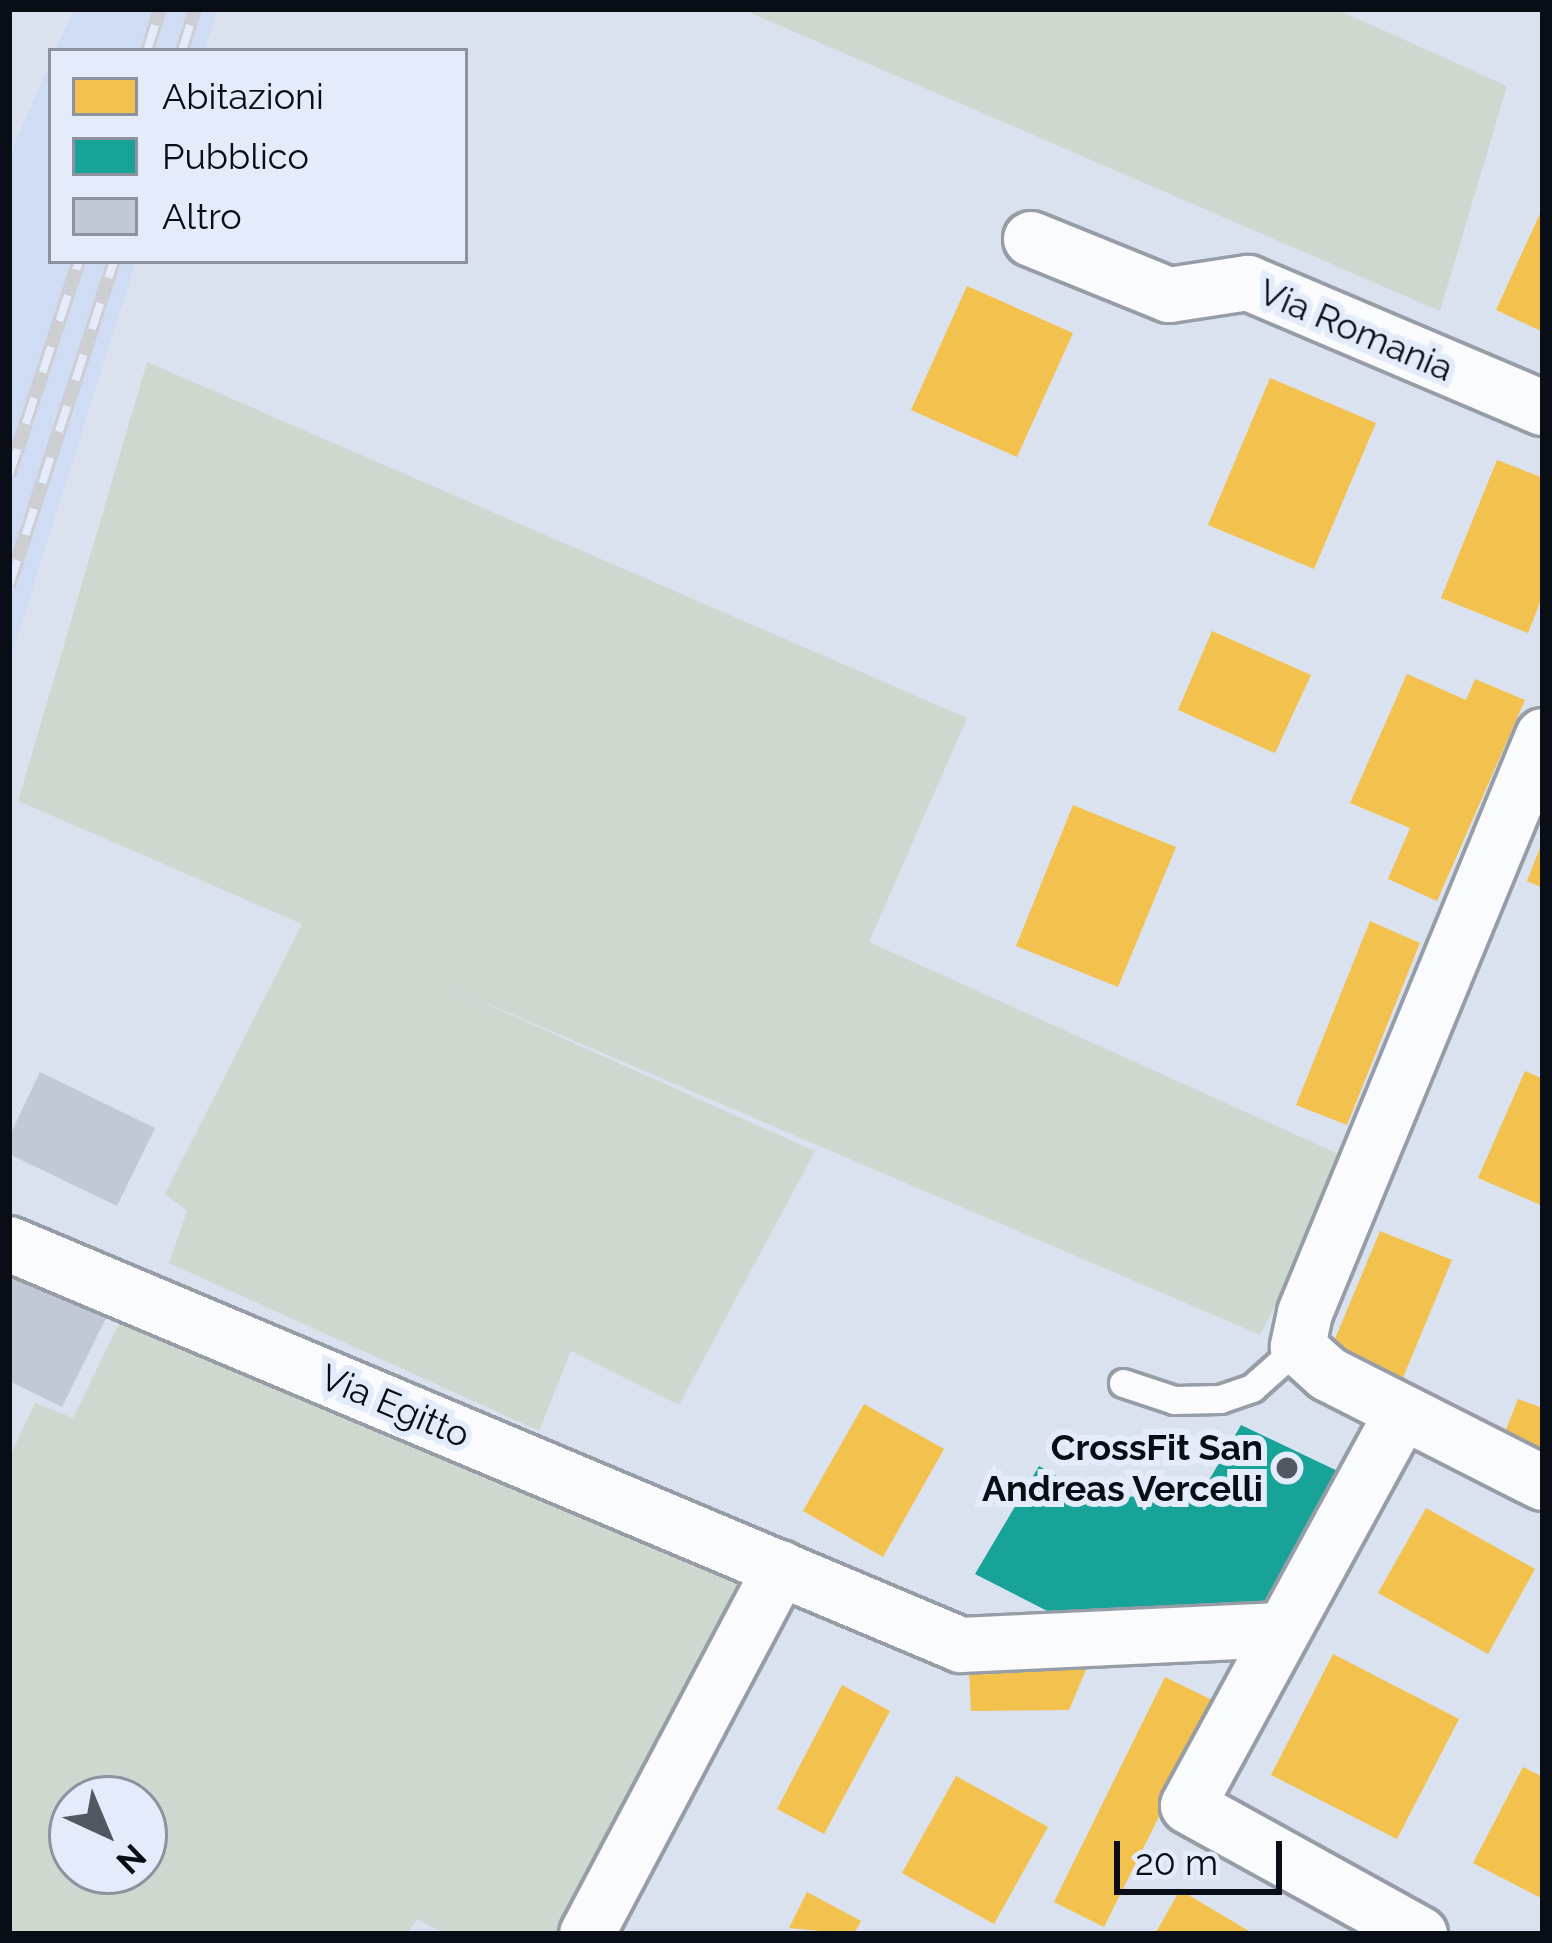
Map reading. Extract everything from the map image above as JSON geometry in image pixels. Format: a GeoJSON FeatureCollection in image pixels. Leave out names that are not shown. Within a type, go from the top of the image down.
{"type":"FeatureCollection","features":[{"type":"Feature","properties":{"kind":"street","name":"Via Romania"},"geometry":{"type":"LineString","coordinates":[[1031,238],[1169,296],[1248,283],[1543,408]]}},
{"type":"Feature","properties":{"kind":"street"},"geometry":{"type":"LineString","coordinates":[[1543,736],[1305,1312],[1298,1347],[1328,1374],[1543,1483]]}},
{"type":"Feature","properties":{"kind":"street","name":"Via Egitto"},"geometry":{"type":"LineString","coordinates":[[9,1244],[961,1645],[1280,1630]]}},
{"type":"Feature","properties":{"kind":"street"},"geometry":{"type":"LineString","coordinates":[[1402,1413],[1188,1806],[1420,1934]]}},
{"type":"Feature","properties":{"kind":"street"},"geometry":{"type":"LineString","coordinates":[[587,1934],[781,1568]]}},
{"type":"Feature","properties":{"kind":"lane"},"geometry":{"type":"LineString","coordinates":[[1123,1383],[1174,1400],[1220,1399],[1252,1388],[1298,1347]]}},
{"type":"Feature","properties":{"kind":"shaded area"},"geometry":{"type":"Polygon","coordinates":[[[74,9],[218,9],[205,48],[56,48],[74,9]]]}},
{"type":"Feature","properties":{"kind":"shaded area"},"geometry":{"type":"Polygon","coordinates":[[[742,9],[1336,9],[1507,86],[1440,311],[742,9]]]}},
{"type":"Feature","properties":{"kind":"shaded area"},"geometry":{"type":"Polygon","coordinates":[[[48,68],[48,264],[135,264],[9,663],[9,156],[48,68]]]}},
{"type":"Feature","properties":{"kind":"shaded area"},"geometry":{"type":"Polygon","coordinates":[[[147,362],[967,718],[869,942],[1350,1159],[1260,1335],[453,989],[815,1151],[679,1405],[571,1351],[539,1431],[169,1263],[187,1211],[165,1194],[302,924],[18,801],[147,362]]]}},
{"type":"Feature","properties":{"kind":"shaded area"},"geometry":{"type":"Polygon","coordinates":[[[128,1305],[752,1579],[565,1934],[445,1934],[417,1919],[408,1934],[9,1934],[9,1458],[35,1403],[73,1418],[128,1305]]]}},
{"type":"Feature","properties":{"kind":"building: Abitazioni"},"geometry":{"type":"Polygon","coordinates":[[[1543,207],[1543,332],[1496,310],[1543,207]]]}},
{"type":"Feature","properties":{"kind":"building: Abitazioni"},"geometry":{"type":"Polygon","coordinates":[[[967,286],[1073,333],[1017,457],[911,410],[967,286]]]}},
{"type":"Feature","properties":{"kind":"building: Abitazioni"},"geometry":{"type":"Polygon","coordinates":[[[1270,378],[1376,423],[1314,569],[1208,525],[1270,378]]]}},
{"type":"Feature","properties":{"kind":"building: Abitazioni"},"geometry":{"type":"Polygon","coordinates":[[[1497,460],[1543,478],[1543,595],[1528,633],[1441,598],[1497,460]]]}},
{"type":"Feature","properties":{"kind":"building: Abitazioni"},"geometry":{"type":"Polygon","coordinates":[[[1212,631],[1311,675],[1275,753],[1178,710],[1212,631]]]}},
{"type":"Feature","properties":{"kind":"building: Abitazioni"},"geometry":{"type":"Polygon","coordinates":[[[1407,674],[1466,700],[1475,679],[1525,700],[1437,901],[1388,879],[1410,828],[1350,803],[1407,674]]]}},
{"type":"Feature","properties":{"kind":"building: Abitazioni"},"geometry":{"type":"Polygon","coordinates":[[[1073,805],[1176,847],[1118,987],[1016,946],[1073,805]]]}},
{"type":"Feature","properties":{"kind":"building: Abitazioni"},"geometry":{"type":"Polygon","coordinates":[[[1543,840],[1543,888],[1527,881],[1543,840]]]}},
{"type":"Feature","properties":{"kind":"building: Abitazioni"},"geometry":{"type":"Polygon","coordinates":[[[1370,921],[1420,943],[1347,1125],[1296,1105],[1370,921]]]}},
{"type":"Feature","properties":{"kind":"building: Abitazioni"},"geometry":{"type":"Polygon","coordinates":[[[1525,1071],[1543,1079],[1543,1206],[1478,1178],[1525,1071]]]}},
{"type":"Feature","properties":{"kind":"building: Abitazioni"},"geometry":{"type":"Polygon","coordinates":[[[1380,1231],[1452,1260],[1399,1387],[1327,1358],[1380,1231]]]}},
{"type":"Feature","properties":{"kind":"building: Abitazioni"},"geometry":{"type":"Polygon","coordinates":[[[1518,1399],[1543,1408],[1543,1465],[1499,1447],[1518,1399]]]}},
{"type":"Feature","properties":{"kind":"building: Abitazioni"},"geometry":{"type":"Polygon","coordinates":[[[864,1404],[944,1449],[883,1557],[803,1511],[864,1404]]]}},
{"type":"Feature","properties":{"kind":"building: Abitazioni"},"geometry":{"type":"Polygon","coordinates":[[[1426,1508],[1535,1569],[1488,1654],[1378,1593],[1426,1508]]]}},
{"type":"Feature","properties":{"kind":"building: Abitazioni"},"geometry":{"type":"Polygon","coordinates":[[[1333,1654],[1459,1719],[1397,1839],[1271,1775],[1333,1654]]]}},
{"type":"Feature","properties":{"kind":"building: Abitazioni"},"geometry":{"type":"Polygon","coordinates":[[[1088,1665],[1069,1710],[971,1711],[969,1670],[1088,1665]]]}},
{"type":"Feature","properties":{"kind":"building: Abitazioni"},"geometry":{"type":"Polygon","coordinates":[[[1165,1677],[1216,1702],[1104,1927],[1054,1902],[1165,1677]]]}},
{"type":"Feature","properties":{"kind":"building: Abitazioni"},"geometry":{"type":"Polygon","coordinates":[[[842,1685],[890,1711],[824,1834],[777,1809],[842,1685]]]}},
{"type":"Feature","properties":{"kind":"building: Abitazioni"},"geometry":{"type":"Polygon","coordinates":[[[1523,1767],[1543,1777],[1543,1899],[1473,1863],[1523,1767]]]}},
{"type":"Feature","properties":{"kind":"building: Abitazioni"},"geometry":{"type":"Polygon","coordinates":[[[956,1776],[1048,1827],[994,1924],[902,1873],[956,1776]]]}},
{"type":"Feature","properties":{"kind":"building: Abitazioni"},"geometry":{"type":"Polygon","coordinates":[[[1180,1890],[1254,1934],[1155,1934],[1180,1890]]]}},
{"type":"Feature","properties":{"kind":"building: Abitazioni"},"geometry":{"type":"Polygon","coordinates":[[[807,1892],[861,1921],[854,1934],[789,1928],[807,1892]]]}},
{"type":"Feature","properties":{"kind":"building: Pubblico"},"geometry":{"type":"Polygon","coordinates":[[[1241,1425],[1346,1475],[1269,1615],[1065,1620],[975,1574],[1039,1466],[1095,1498],[1201,1494],[1241,1425]]]}},
{"type":"Feature","properties":{"kind":"building: Altro"},"geometry":{"type":"Polygon","coordinates":[[[40,1072],[155,1128],[117,1206],[9,1154],[9,1137],[40,1072]]]}},
{"type":"Feature","properties":{"kind":"building: Altro"},"geometry":{"type":"Polygon","coordinates":[[[11,1269],[107,1316],[62,1407],[9,1381],[11,1269]]]}},
{"type":"Feature","properties":{"kind":"railway"},"geometry":{"type":"LineString","coordinates":[[148,48],[160,9]]}},
{"type":"Feature","properties":{"kind":"railway"},"geometry":{"type":"LineString","coordinates":[[183,48],[195,9]]}},
{"type":"Feature","properties":{"kind":"railway"},"geometry":{"type":"LineString","coordinates":[[9,475],[78,264]]}},
{"type":"Feature","properties":{"kind":"railway"},"geometry":{"type":"LineString","coordinates":[[9,586],[113,264]]}},
{"type":"Feature","properties":{"kind":"place","name":"CrossFit San Andreas Vercelli"},"geometry":{"type":"Point","coordinates":[1287,1468]}}]}
